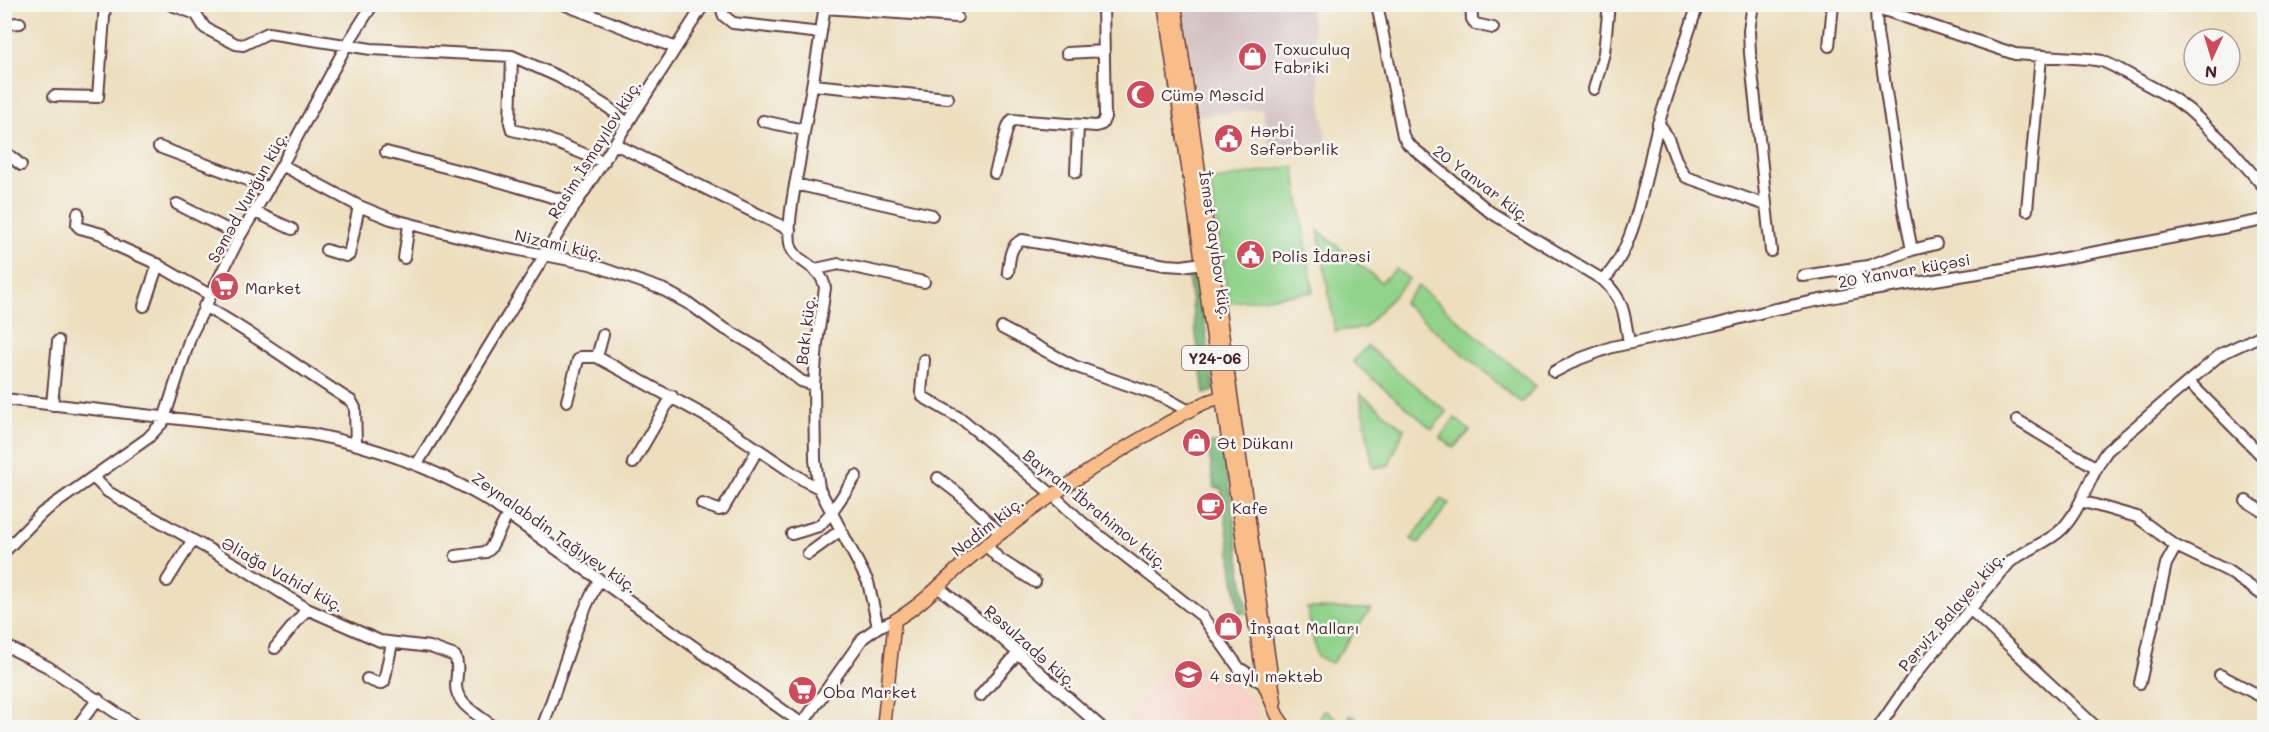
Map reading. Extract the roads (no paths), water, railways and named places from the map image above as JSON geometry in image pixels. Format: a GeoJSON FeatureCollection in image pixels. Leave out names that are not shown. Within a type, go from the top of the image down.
{"type":"FeatureCollection","features":[{"type":"Feature","properties":{"kind":"main road","name":"İsmət Qayıbov küç."},"geometry":{"type":"LineString","coordinates":[[1164,4],[1202,263],[1226,396],[1276,709]]}},
{"type":"Feature","properties":{"kind":"main road","name":"İsmət Qayıbov küç."},"geometry":{"type":"LineString","coordinates":[[1175,4],[1264,684],[1276,709]]}},
{"type":"Feature","properties":{"kind":"main road","name":"Nadim küç."},"geometry":{"type":"LineString","coordinates":[[895,620],[939,588],[986,545],[1054,495],[1109,458],[1189,411],[1226,396]]}},
{"type":"Feature","properties":{"kind":"main road"},"geometry":{"type":"LineString","coordinates":[[883,728],[895,620]]}},
{"type":"Feature","properties":{"kind":"main road","name":"Y24-06"},"geometry":{"type":"LineString","coordinates":[[1276,709],[1286,728]]}},
{"type":"Feature","properties":{"kind":"street"},"geometry":{"type":"LineString","coordinates":[[54,96],[94,99],[98,97],[105,4]]}},
{"type":"Feature","properties":{"kind":"street"},"geometry":{"type":"LineString","coordinates":[[169,4],[196,14],[205,28],[236,44],[249,42],[268,33],[346,46],[397,51],[512,56],[559,77],[609,108],[628,124]]}},
{"type":"Feature","properties":{"kind":"street","name":"Səməd Vurğun küç."},"geometry":{"type":"LineString","coordinates":[[4,552],[42,513],[156,431],[165,416],[191,335],[204,306],[240,236],[282,165],[346,46],[373,4]]}},
{"type":"Feature","properties":{"kind":"street"},"geometry":{"type":"LineString","coordinates":[[563,4],[676,48]]}},
{"type":"Feature","properties":{"kind":"street","name":"Rasim İsmayılov küç."},"geometry":{"type":"LineString","coordinates":[[417,464],[576,204],[704,4]]}},
{"type":"Feature","properties":{"kind":"street"},"geometry":{"type":"LineString","coordinates":[[720,4],[724,16],[733,23],[821,33]]}},
{"type":"Feature","properties":{"kind":"street"},"geometry":{"type":"LineString","coordinates":[[995,173],[1008,126],[1012,120],[1096,126],[1102,124],[1105,117],[1102,4]]}},
{"type":"Feature","properties":{"kind":"street","name":"20 Yanvar küç."},"geometry":{"type":"LineString","coordinates":[[1377,4],[1402,136],[1408,144],[1491,212],[1603,280],[1622,303],[1629,343]]}},
{"type":"Feature","properties":{"kind":"street"},"geometry":{"type":"LineString","coordinates":[[1471,4],[1472,19],[1475,24],[1493,28]]}},
{"type":"Feature","properties":{"kind":"street"},"geometry":{"type":"LineString","coordinates":[[1594,89],[1604,53],[1609,4]]}},
{"type":"Feature","properties":{"kind":"street"},"geometry":{"type":"LineString","coordinates":[[1603,280],[1616,266],[1640,203],[1658,123],[1698,4]]}},
{"type":"Feature","properties":{"kind":"street"},"geometry":{"type":"LineString","coordinates":[[1752,4],[1749,31],[1750,53],[1771,251]]}},
{"type":"Feature","properties":{"kind":"street"},"geometry":{"type":"LineString","coordinates":[[1829,46],[1833,4]]}},
{"type":"Feature","properties":{"kind":"street"},"geometry":{"type":"LineString","coordinates":[[924,282],[839,264],[816,269],[793,253],[790,230],[795,184],[813,85],[824,6],[957,17]]}},
{"type":"Feature","properties":{"kind":"street"},"geometry":{"type":"LineString","coordinates":[[1871,6],[2015,54],[2102,61],[2174,99],[2205,123],[2265,188]]}},
{"type":"Feature","properties":{"kind":"street"},"geometry":{"type":"LineString","coordinates":[[1871,6],[1911,250]]}},
{"type":"Feature","properties":{"kind":"street"},"geometry":{"type":"LineString","coordinates":[[4,24],[20,23]]}},
{"type":"Feature","properties":{"kind":"street"},"geometry":{"type":"LineString","coordinates":[[1066,53],[1104,51]]}},
{"type":"Feature","properties":{"kind":"street"},"geometry":{"type":"LineString","coordinates":[[512,56],[510,123],[512,130],[539,136],[604,162]]}},
{"type":"Feature","properties":{"kind":"street"},"geometry":{"type":"LineString","coordinates":[[2027,210],[2041,57]]}},
{"type":"Feature","properties":{"kind":"street"},"geometry":{"type":"LineString","coordinates":[[813,85],[948,98]]}},
{"type":"Feature","properties":{"kind":"street"},"geometry":{"type":"LineString","coordinates":[[763,122],[804,130]]}},
{"type":"Feature","properties":{"kind":"street"},"geometry":{"type":"LineString","coordinates":[[1658,123],[1667,132],[1678,169],[1686,177],[1766,205]]}},
{"type":"Feature","properties":{"kind":"street"},"geometry":{"type":"LineString","coordinates":[[1076,172],[1078,125]]}},
{"type":"Feature","properties":{"kind":"street"},"geometry":{"type":"LineString","coordinates":[[615,144],[790,230]]}},
{"type":"Feature","properties":{"kind":"street"},"geometry":{"type":"LineString","coordinates":[[159,147],[269,188]]}},
{"type":"Feature","properties":{"kind":"street"},"geometry":{"type":"LineString","coordinates":[[4,151],[21,165]]}},
{"type":"Feature","properties":{"kind":"street"},"geometry":{"type":"LineString","coordinates":[[387,152],[576,204]]}},
{"type":"Feature","properties":{"kind":"street","name":"Nizami küç."},"geometry":{"type":"LineString","coordinates":[[282,165],[359,206],[409,225],[590,264],[662,289],[760,349],[801,381],[814,385]]}},
{"type":"Feature","properties":{"kind":"street"},"geometry":{"type":"LineString","coordinates":[[795,184],[932,215]]}},
{"type":"Feature","properties":{"kind":"street"},"geometry":{"type":"LineString","coordinates":[[177,204],[240,236]]}},
{"type":"Feature","properties":{"kind":"street"},"geometry":{"type":"LineString","coordinates":[[326,250],[349,255],[359,206]]}},
{"type":"Feature","properties":{"kind":"street"},"geometry":{"type":"LineString","coordinates":[[255,212],[292,229]]}},
{"type":"Feature","properties":{"kind":"street"},"geometry":{"type":"LineString","coordinates":[[78,213],[77,225],[80,228],[102,234],[117,246],[158,264],[210,295]]}},
{"type":"Feature","properties":{"kind":"street","name":"20 Yanvar küçəsi"},"geometry":{"type":"LineString","coordinates":[[1554,372],[1580,358],[1629,343],[1771,310],[1860,292],[2034,264],[2265,220]]}},
{"type":"Feature","properties":{"kind":"street"},"geometry":{"type":"LineString","coordinates":[[404,258],[409,225]]}},
{"type":"Feature","properties":{"kind":"street"},"geometry":{"type":"LineString","coordinates":[[1008,272],[1012,249],[1022,240],[1166,265],[1182,266],[1202,263]]}},
{"type":"Feature","properties":{"kind":"street"},"geometry":{"type":"LineString","coordinates":[[1803,276],[1856,268],[1936,244]]}},
{"type":"Feature","properties":{"kind":"street"},"geometry":{"type":"LineString","coordinates":[[144,306],[158,264]]}},
{"type":"Feature","properties":{"kind":"street"},"geometry":{"type":"LineString","coordinates":[[1856,268],[1860,292]]}},
{"type":"Feature","properties":{"kind":"street","name":"Bakı küç."},"geometry":{"type":"LineString","coordinates":[[816,269],[824,279],[825,288],[814,385],[815,460],[819,488],[868,582],[878,627]]}},
{"type":"Feature","properties":{"kind":"street"},"geometry":{"type":"LineString","coordinates":[[204,306],[238,325],[300,370],[351,401],[355,408],[356,444]]}},
{"type":"Feature","properties":{"kind":"street"},"geometry":{"type":"LineString","coordinates":[[1002,328],[1074,366],[1165,398],[1189,411]]}},
{"type":"Feature","properties":{"kind":"street","name":"Pərviz Balayev küç."},"geometry":{"type":"LineString","coordinates":[[1878,728],[1913,677],[2010,562],[2061,529],[2081,501],[2095,467],[2107,451],[2222,354],[2237,345],[2265,334]]}},
{"type":"Feature","properties":{"kind":"street"},"geometry":{"type":"LineString","coordinates":[[597,357],[603,335]]}},
{"type":"Feature","properties":{"kind":"street"},"geometry":{"type":"LineString","coordinates":[[52,405],[58,341]]}},
{"type":"Feature","properties":{"kind":"street"},"geometry":{"type":"LineString","coordinates":[[567,401],[573,370],[578,360],[581,357],[597,357],[722,424],[805,481],[819,488]]}},
{"type":"Feature","properties":{"kind":"street","name":"Bayram İbrahimov küç."},"geometry":{"type":"LineString","coordinates":[[924,360],[921,392],[923,397],[963,420],[1054,495],[1083,523],[1202,616],[1239,668],[1264,684]]}},
{"type":"Feature","properties":{"kind":"street"},"geometry":{"type":"LineString","coordinates":[[2188,382],[2263,457]]}},
{"type":"Feature","properties":{"kind":"street"},"geometry":{"type":"LineString","coordinates":[[633,463],[672,396]]}},
{"type":"Feature","properties":{"kind":"street","name":"Zeynalabdin Tağıyev küç."},"geometry":{"type":"LineString","coordinates":[[4,399],[310,434],[356,444],[417,464],[467,488],[508,514],[804,726]]}},
{"type":"Feature","properties":{"kind":"street"},"geometry":{"type":"LineString","coordinates":[[2017,420],[2095,467]]}},
{"type":"Feature","properties":{"kind":"street"},"geometry":{"type":"LineString","coordinates":[[702,504],[719,510],[723,509],[758,448]]}},
{"type":"Feature","properties":{"kind":"street"},"geometry":{"type":"LineString","coordinates":[[792,534],[819,526],[831,513],[856,476]]}},
{"type":"Feature","properties":{"kind":"street","name":"Əliağa Vahid küç."},"geometry":{"type":"LineString","coordinates":[[93,477],[108,492],[307,609],[380,641],[430,647],[455,656],[458,662],[456,692],[459,700],[495,728]]}},
{"type":"Feature","properties":{"kind":"street"},"geometry":{"type":"LineString","coordinates":[[938,478],[959,494],[1001,534]]}},
{"type":"Feature","properties":{"kind":"street"},"geometry":{"type":"LineString","coordinates":[[2081,501],[2137,517],[2176,546],[2228,571],[2265,596]]}},
{"type":"Feature","properties":{"kind":"street"},"geometry":{"type":"LineString","coordinates":[[2246,501],[2265,512]]}},
{"type":"Feature","properties":{"kind":"street"},"geometry":{"type":"LineString","coordinates":[[456,556],[486,552],[490,549],[508,514]]}},
{"type":"Feature","properties":{"kind":"street"},"geometry":{"type":"LineString","coordinates":[[808,554],[841,530]]}},
{"type":"Feature","properties":{"kind":"street"},"geometry":{"type":"LineString","coordinates":[[167,581],[192,541]]}},
{"type":"Feature","properties":{"kind":"street"},"geometry":{"type":"LineString","coordinates":[[986,545],[998,558],[1035,582]]}},
{"type":"Feature","properties":{"kind":"street"},"geometry":{"type":"LineString","coordinates":[[2140,683],[2166,564],[2176,546]]}},
{"type":"Feature","properties":{"kind":"street"},"geometry":{"type":"LineString","coordinates":[[542,728],[573,636],[599,580]]}},
{"type":"Feature","properties":{"kind":"street","name":"Rəsulzadə küç."},"geometry":{"type":"LineString","coordinates":[[939,588],[1102,728]]}},
{"type":"Feature","properties":{"kind":"street"},"geometry":{"type":"LineString","coordinates":[[275,648],[307,609]]}},
{"type":"Feature","properties":{"kind":"street"},"geometry":{"type":"LineString","coordinates":[[1971,610],[2097,728]]}},
{"type":"Feature","properties":{"kind":"street","name":"Nadim küç."},"geometry":{"type":"LineString","coordinates":[[804,726],[863,638],[878,627],[895,620]]}},
{"type":"Feature","properties":{"kind":"street"},"geometry":{"type":"LineString","coordinates":[[367,679],[380,684],[384,682],[392,644]]}},
{"type":"Feature","properties":{"kind":"street"},"geometry":{"type":"LineString","coordinates":[[4,645],[48,667],[139,728]]}},
{"type":"Feature","properties":{"kind":"street"},"geometry":{"type":"LineString","coordinates":[[980,696],[1018,654]]}},
{"type":"Feature","properties":{"kind":"street"},"geometry":{"type":"LineString","coordinates":[[2220,675],[2265,698]]}},
{"type":"Feature","properties":{"kind":"street"},"geometry":{"type":"LineString","coordinates":[[76,728],[98,699]]}},
{"type":"Feature","properties":{"kind":"place","name":"Toxuculuq Fabriki"},"geometry":{"type":"Point","coordinates":[1253,57]}},
{"type":"Feature","properties":{"kind":"place","name":"Cümə Məscid"},"geometry":{"type":"Point","coordinates":[1140,94]}},
{"type":"Feature","properties":{"kind":"place","name":"Hərbi Səfərbərlik"},"geometry":{"type":"Point","coordinates":[1229,139]}},
{"type":"Feature","properties":{"kind":"place","name":"Polis İdarəsi"},"geometry":{"type":"Point","coordinates":[1251,255]}},
{"type":"Feature","properties":{"kind":"place","name":"Market"},"geometry":{"type":"Point","coordinates":[224,287]}},
{"type":"Feature","properties":{"kind":"place","name":"Ət Dükanı"},"geometry":{"type":"Point","coordinates":[1196,442]}},
{"type":"Feature","properties":{"kind":"place","name":"Kafe"},"geometry":{"type":"Point","coordinates":[1211,507]}},
{"type":"Feature","properties":{"kind":"place","name":"İnşaat Malları"},"geometry":{"type":"Point","coordinates":[1229,627]}},
{"type":"Feature","properties":{"kind":"place","name":"4 saylı məktəb"},"geometry":{"type":"Point","coordinates":[1189,675]}},
{"type":"Feature","properties":{"kind":"place","name":"Oba Market"},"geometry":{"type":"Point","coordinates":[802,691]}}]}
